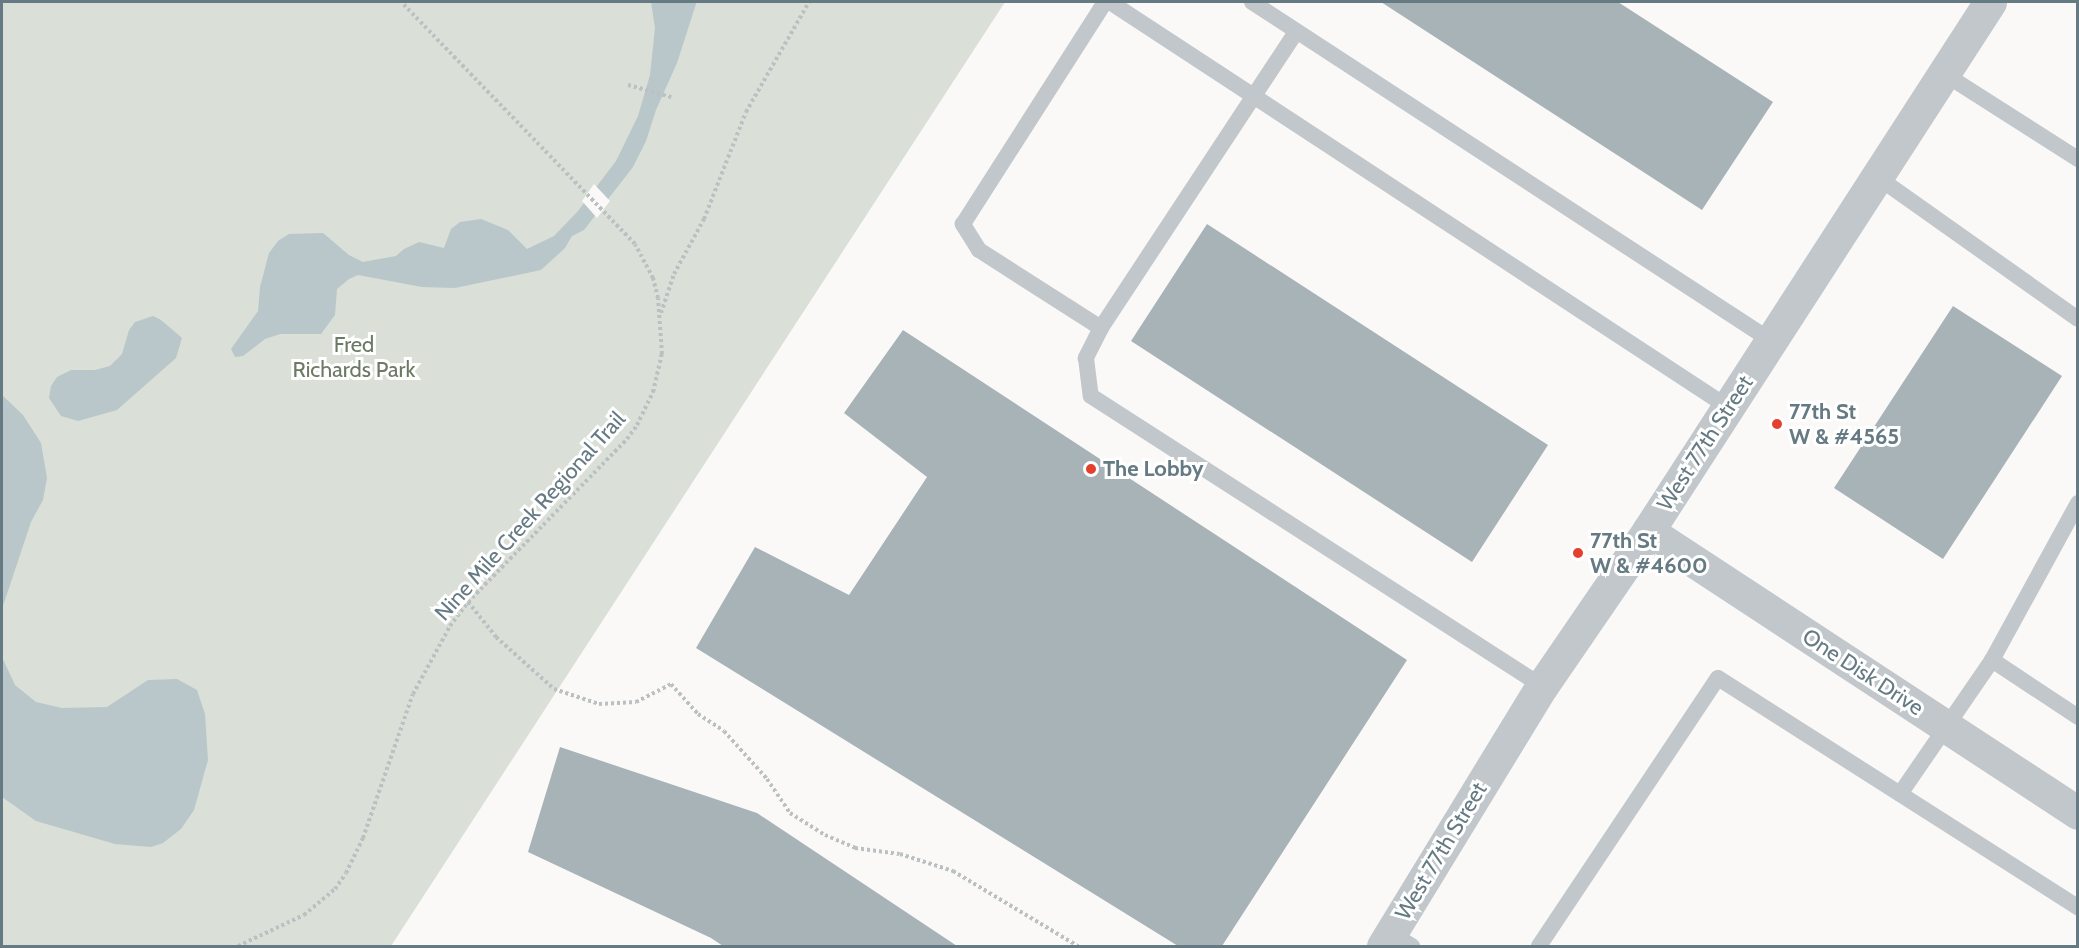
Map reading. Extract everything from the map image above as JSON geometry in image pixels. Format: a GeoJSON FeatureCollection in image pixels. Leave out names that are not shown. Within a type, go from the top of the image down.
{"type":"FeatureCollection","features":[{"type":"Feature","properties":{"kind":"street","name":"West 77th Street"},"geometry":{"type":"LineString","coordinates":[[1395,942],[1542,686],[1648,531],[1990,2]]}},
{"type":"Feature","properties":{"kind":"street","name":"One Disk Drive"},"geometry":{"type":"LineString","coordinates":[[1648,531],[2078,813]]}},
{"type":"Feature","properties":{"kind":"lane"},"geometry":{"type":"LineString","coordinates":[[1101,328],[979,250],[963,224],[1105,2]]}},
{"type":"Feature","properties":{"kind":"lane"},"geometry":{"type":"LineString","coordinates":[[1110,2],[1728,407]]}},
{"type":"Feature","properties":{"kind":"lane"},"geometry":{"type":"LineString","coordinates":[[1252,2],[1770,340]]}},
{"type":"Feature","properties":{"kind":"lane"},"geometry":{"type":"LineString","coordinates":[[1296,32],[1101,328],[1086,358],[1091,396],[1542,686]]}},
{"type":"Feature","properties":{"kind":"lane"},"geometry":{"type":"LineString","coordinates":[[1943,73],[2078,159]]}},
{"type":"Feature","properties":{"kind":"lane"},"geometry":{"type":"LineString","coordinates":[[1876,176],[2078,319]]}},
{"type":"Feature","properties":{"kind":"lane"},"geometry":{"type":"LineString","coordinates":[[1900,794],[1992,660],[2073,523],[2078,503]]}},
{"type":"Feature","properties":{"kind":"lane"},"geometry":{"type":"LineString","coordinates":[[1992,660],[2078,717]]}},
{"type":"Feature","properties":{"kind":"lane"},"geometry":{"type":"LineString","coordinates":[[1539,946],[1718,678],[2078,907]]}},
{"type":"Feature","properties":{"kind":"path","name":"Nine Mile Creek Regional Trail"},"geometry":{"type":"LineString","coordinates":[[238,946],[304,915],[334,889],[346,873],[363,838],[397,737],[421,676],[450,626],[468,602],[616,451],[637,425],[653,392],[662,354],[660,314],[653,278],[635,244],[618,223],[401,2]]}},
{"type":"Feature","properties":{"kind":"path"},"geometry":{"type":"LineString","coordinates":[[660,314],[674,274],[704,219],[746,112],[809,2]]}},
{"type":"Feature","properties":{"kind":"path"},"geometry":{"type":"LineString","coordinates":[[628,85],[671,97]]}},
{"type":"Feature","properties":{"kind":"path"},"geometry":{"type":"LineString","coordinates":[[468,602],[496,637],[554,689],[599,704],[636,702],[671,684],[698,714],[724,731],[767,779],[790,813],[825,835],[855,849],[900,854],[952,871],[1078,946]]}},
{"type":"Feature","properties":{"kind":"green space","name":"Fred Richards Park"},"geometry":{"type":"Polygon","coordinates":[[[2,2],[1005,2],[391,946],[2,946],[2,2]]]}},
{"type":"Feature","properties":{"kind":"shaded area"},"geometry":{"type":"Polygon","coordinates":[[[651,2],[696,2],[696,4],[677,63],[656,110],[646,141],[633,167],[584,230],[572,236],[565,248],[541,270],[455,288],[422,287],[358,275],[337,289],[335,315],[321,334],[280,334],[265,339],[243,356],[235,357],[231,349],[258,311],[260,287],[269,253],[278,241],[289,234],[323,233],[349,255],[363,262],[396,256],[404,249],[419,242],[444,248],[451,229],[460,222],[481,219],[508,230],[527,249],[554,236],[578,211],[616,161],[638,116],[650,75],[655,28],[651,2]]]}},
{"type":"Feature","properties":{"kind":"shaded area"},"geometry":{"type":"Polygon","coordinates":[[[153,316],[182,338],[176,358],[117,410],[78,421],[61,416],[49,398],[51,386],[57,377],[71,370],[95,370],[110,366],[122,354],[129,330],[135,322],[153,316]]]}},
{"type":"Feature","properties":{"kind":"shaded area"},"geometry":{"type":"Polygon","coordinates":[[[2,395],[23,415],[41,443],[47,478],[43,500],[31,522],[2,609],[2,395]]]}},
{"type":"Feature","properties":{"kind":"shaded area"},"geometry":{"type":"Polygon","coordinates":[[[2,657],[15,685],[36,702],[62,708],[107,707],[148,680],[177,679],[197,690],[205,714],[208,760],[194,810],[181,829],[163,843],[151,847],[115,844],[36,821],[2,797],[2,657]]]}},
{"type":"Feature","properties":{"kind":"pier"},"geometry":{"type":"Polygon","coordinates":[[[594,184],[610,201],[597,218],[582,201],[594,184]]]}},
{"type":"Feature","properties":{"kind":"building"},"geometry":{"type":"Polygon","coordinates":[[[1381,2],[1618,2],[1773,102],[1702,210],[1381,2]]]}},
{"type":"Feature","properties":{"kind":"building"},"geometry":{"type":"Polygon","coordinates":[[[1207,224],[1548,445],[1472,562],[1131,341],[1207,224]]]}},
{"type":"Feature","properties":{"kind":"building"},"geometry":{"type":"Polygon","coordinates":[[[1953,306],[2062,376],[1943,559],[1834,488],[1953,306]]]}},
{"type":"Feature","properties":{"kind":"building"},"geometry":{"type":"Polygon","coordinates":[[[903,330],[1407,660],[1222,946],[1178,946],[696,648],[755,547],[849,595],[927,477],[844,413],[903,330]]]}},
{"type":"Feature","properties":{"kind":"building"},"geometry":{"type":"Polygon","coordinates":[[[560,747],[757,813],[957,946],[723,946],[711,938],[528,852],[560,747]]]}},
{"type":"Feature","properties":{"kind":"place","name":"77th St W & #4565"},"geometry":{"type":"Point","coordinates":[1777,424]}},
{"type":"Feature","properties":{"kind":"place","name":"The Lobby"},"geometry":{"type":"Point","coordinates":[1091,469]}},
{"type":"Feature","properties":{"kind":"place","name":"77th St W & #4600"},"geometry":{"type":"Point","coordinates":[1578,553]}}]}
